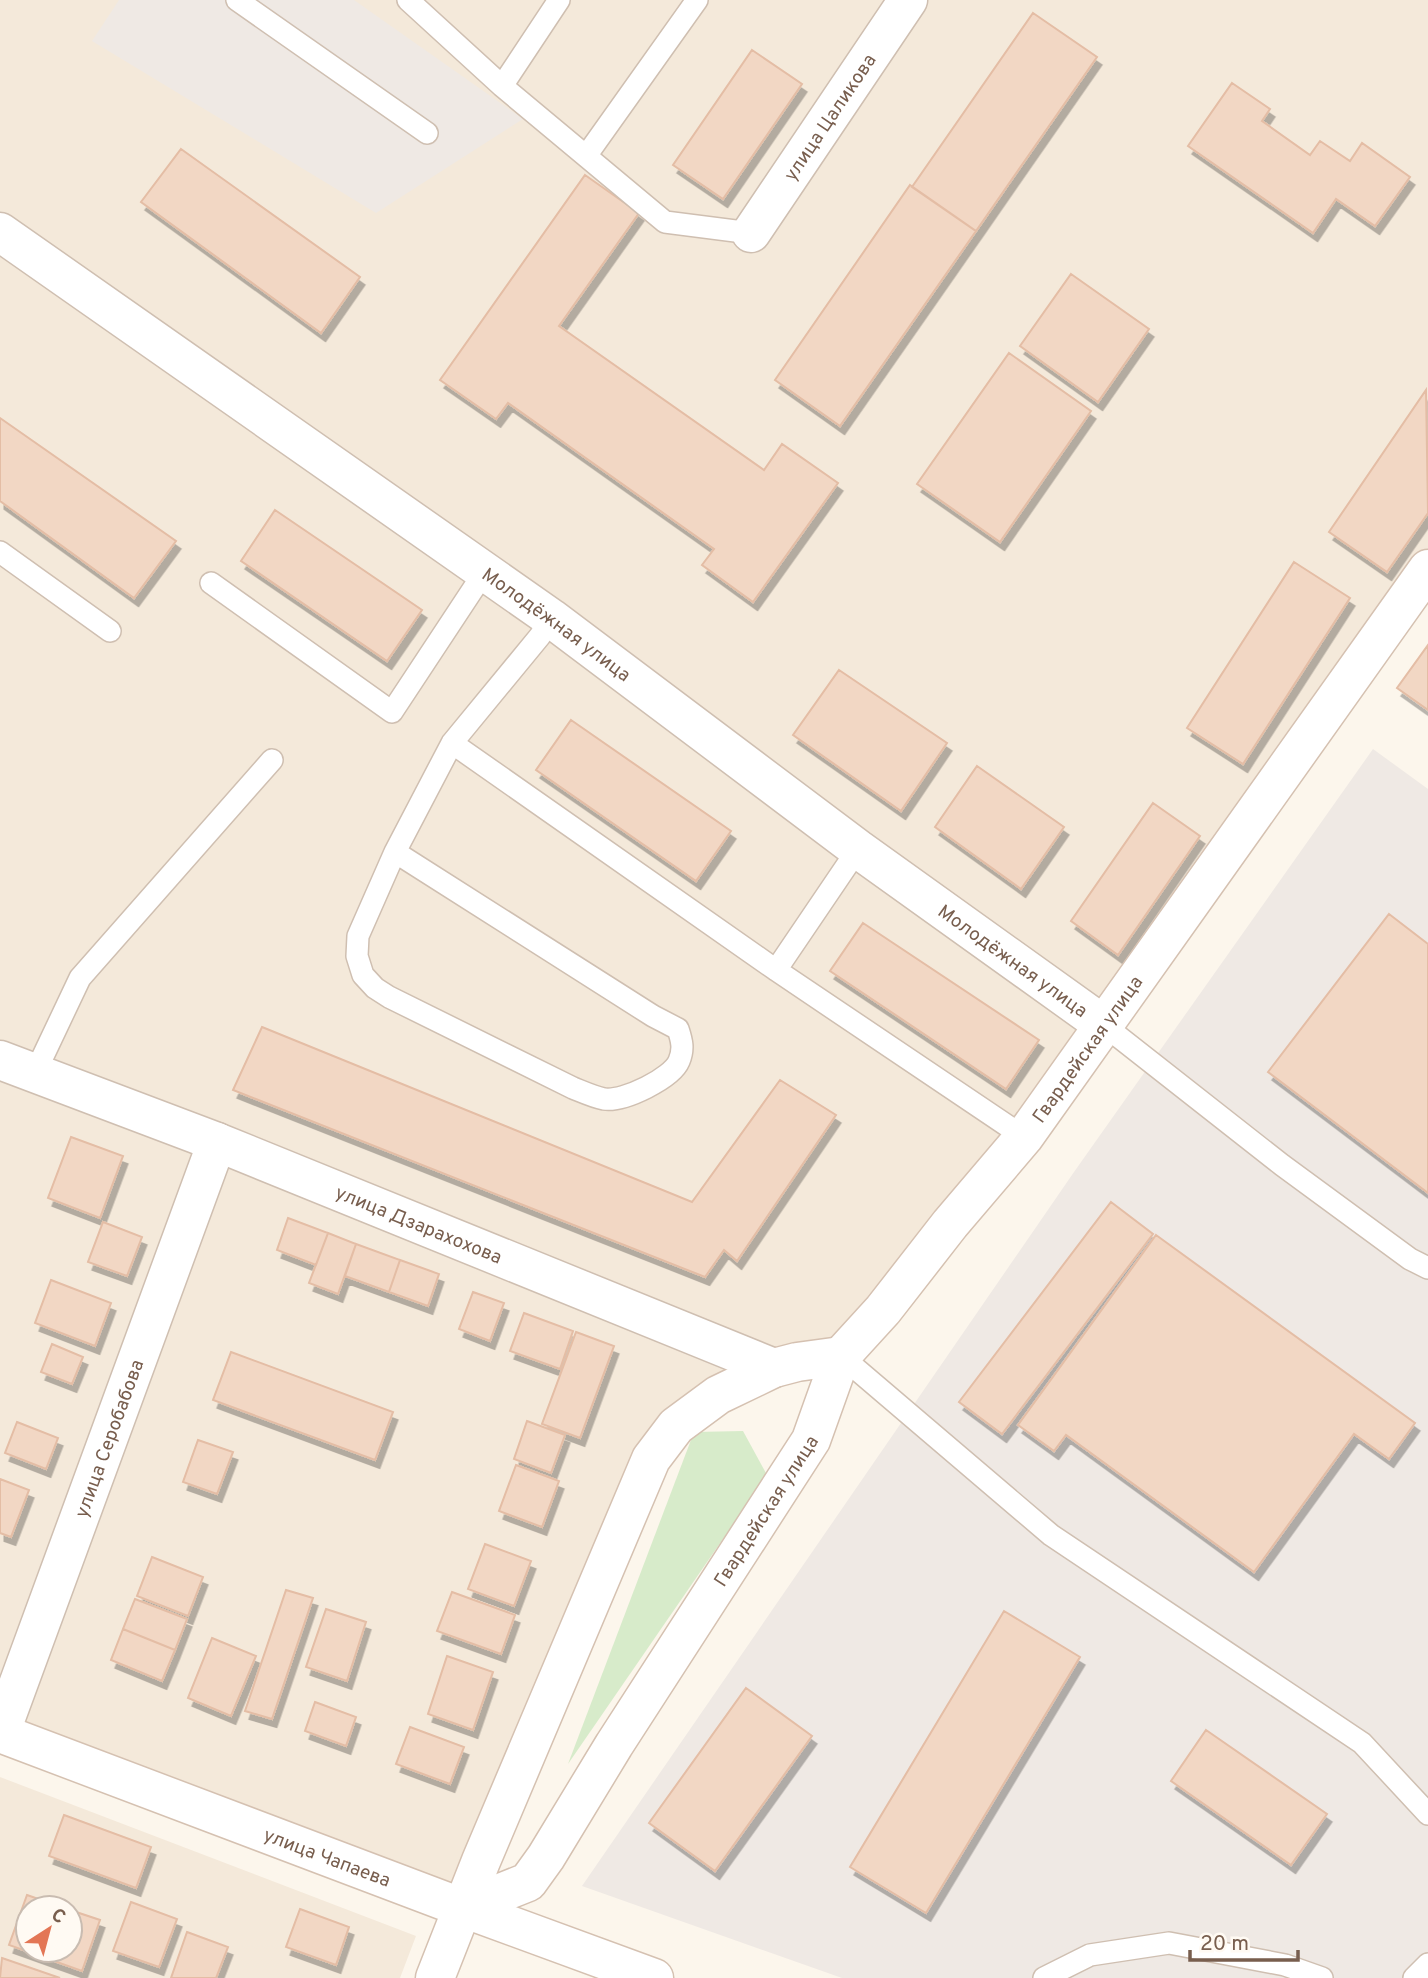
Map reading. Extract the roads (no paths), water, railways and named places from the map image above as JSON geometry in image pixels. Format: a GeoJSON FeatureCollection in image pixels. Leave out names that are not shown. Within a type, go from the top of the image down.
{"type":"FeatureCollection","features":[{"type":"Feature","properties":{"kind":"street","name":"улица Цаликова"},"geometry":{"type":"LineString","coordinates":[[751,233],[908,0]]}},
{"type":"Feature","properties":{"kind":"street","name":"Молодёжная улица"},"geometry":{"type":"LineString","coordinates":[[4,243],[485,570],[858,849],[1105,1026]]}},
{"type":"Feature","properties":{"kind":"street","name":"Гвардейская улица"},"geometry":{"type":"LineString","coordinates":[[463,1908],[528,1881],[546,1857],[614,1745],[811,1440],[841,1356],[883,1310],[950,1224],[1024,1137],[1428,569]]}},
{"type":"Feature","properties":{"kind":"street","name":"улица Дзарахохова"},"geometry":{"type":"LineString","coordinates":[[0,1060],[217,1142],[774,1368]]}},
{"type":"Feature","properties":{"kind":"street","name":"улица Серобабова"},"geometry":{"type":"LineString","coordinates":[[0,1733],[217,1142]]}},
{"type":"Feature","properties":{"kind":"street"},"geometry":{"type":"LineString","coordinates":[[435,1978],[651,1459],[676,1426],[718,1395],[774,1368],[841,1356]]}},
{"type":"Feature","properties":{"kind":"street","name":"улица Чапаева"},"geometry":{"type":"LineString","coordinates":[[0,1733],[654,1978]]}},
{"type":"Feature","properties":{"kind":"lane"},"geometry":{"type":"LineString","coordinates":[[237,0],[426,133]]}},
{"type":"Feature","properties":{"kind":"lane"},"geometry":{"type":"LineString","coordinates":[[408,0],[502,86],[665,222],[751,233]]}},
{"type":"Feature","properties":{"kind":"lane"},"geometry":{"type":"LineString","coordinates":[[502,86],[559,0]]}},
{"type":"Feature","properties":{"kind":"lane"},"geometry":{"type":"LineString","coordinates":[[586,156],[697,0]]}},
{"type":"Feature","properties":{"kind":"lane"},"geometry":{"type":"LineString","coordinates":[[0,552],[110,631]]}},
{"type":"Feature","properties":{"kind":"lane"},"geometry":{"type":"LineString","coordinates":[[211,583],[392,712],[485,570]]}},
{"type":"Feature","properties":{"kind":"lane"},"geometry":{"type":"LineString","coordinates":[[395,852],[653,1017],[678,1029],[683,1045],[678,1064],[641,1091],[627,1097],[605,1099],[573,1088],[374,988],[363,975],[356,956],[358,936],[395,852],[452,743],[540,636],[551,618]]}},
{"type":"Feature","properties":{"kind":"lane"},"geometry":{"type":"LineString","coordinates":[[452,743],[776,970],[1024,1137]]}},
{"type":"Feature","properties":{"kind":"lane"},"geometry":{"type":"LineString","coordinates":[[35,1073],[80,978],[272,760]]}},
{"type":"Feature","properties":{"kind":"lane"},"geometry":{"type":"LineString","coordinates":[[776,970],[858,849]]}},
{"type":"Feature","properties":{"kind":"lane"},"geometry":{"type":"LineString","coordinates":[[1105,1026],[1282,1166],[1410,1259],[1428,1268]]}},
{"type":"Feature","properties":{"kind":"lane"},"geometry":{"type":"LineString","coordinates":[[841,1356],[1051,1535],[1362,1743],[1428,1814]]}},
{"type":"Feature","properties":{"kind":"lane"},"geometry":{"type":"LineString","coordinates":[[1044,1978],[1090,1955],[1169,1943],[1285,1965],[1322,1978]]}},
{"type":"Feature","properties":{"kind":"lane"},"geometry":{"type":"LineString","coordinates":[[1414,1978],[1428,1964]]}}]}
